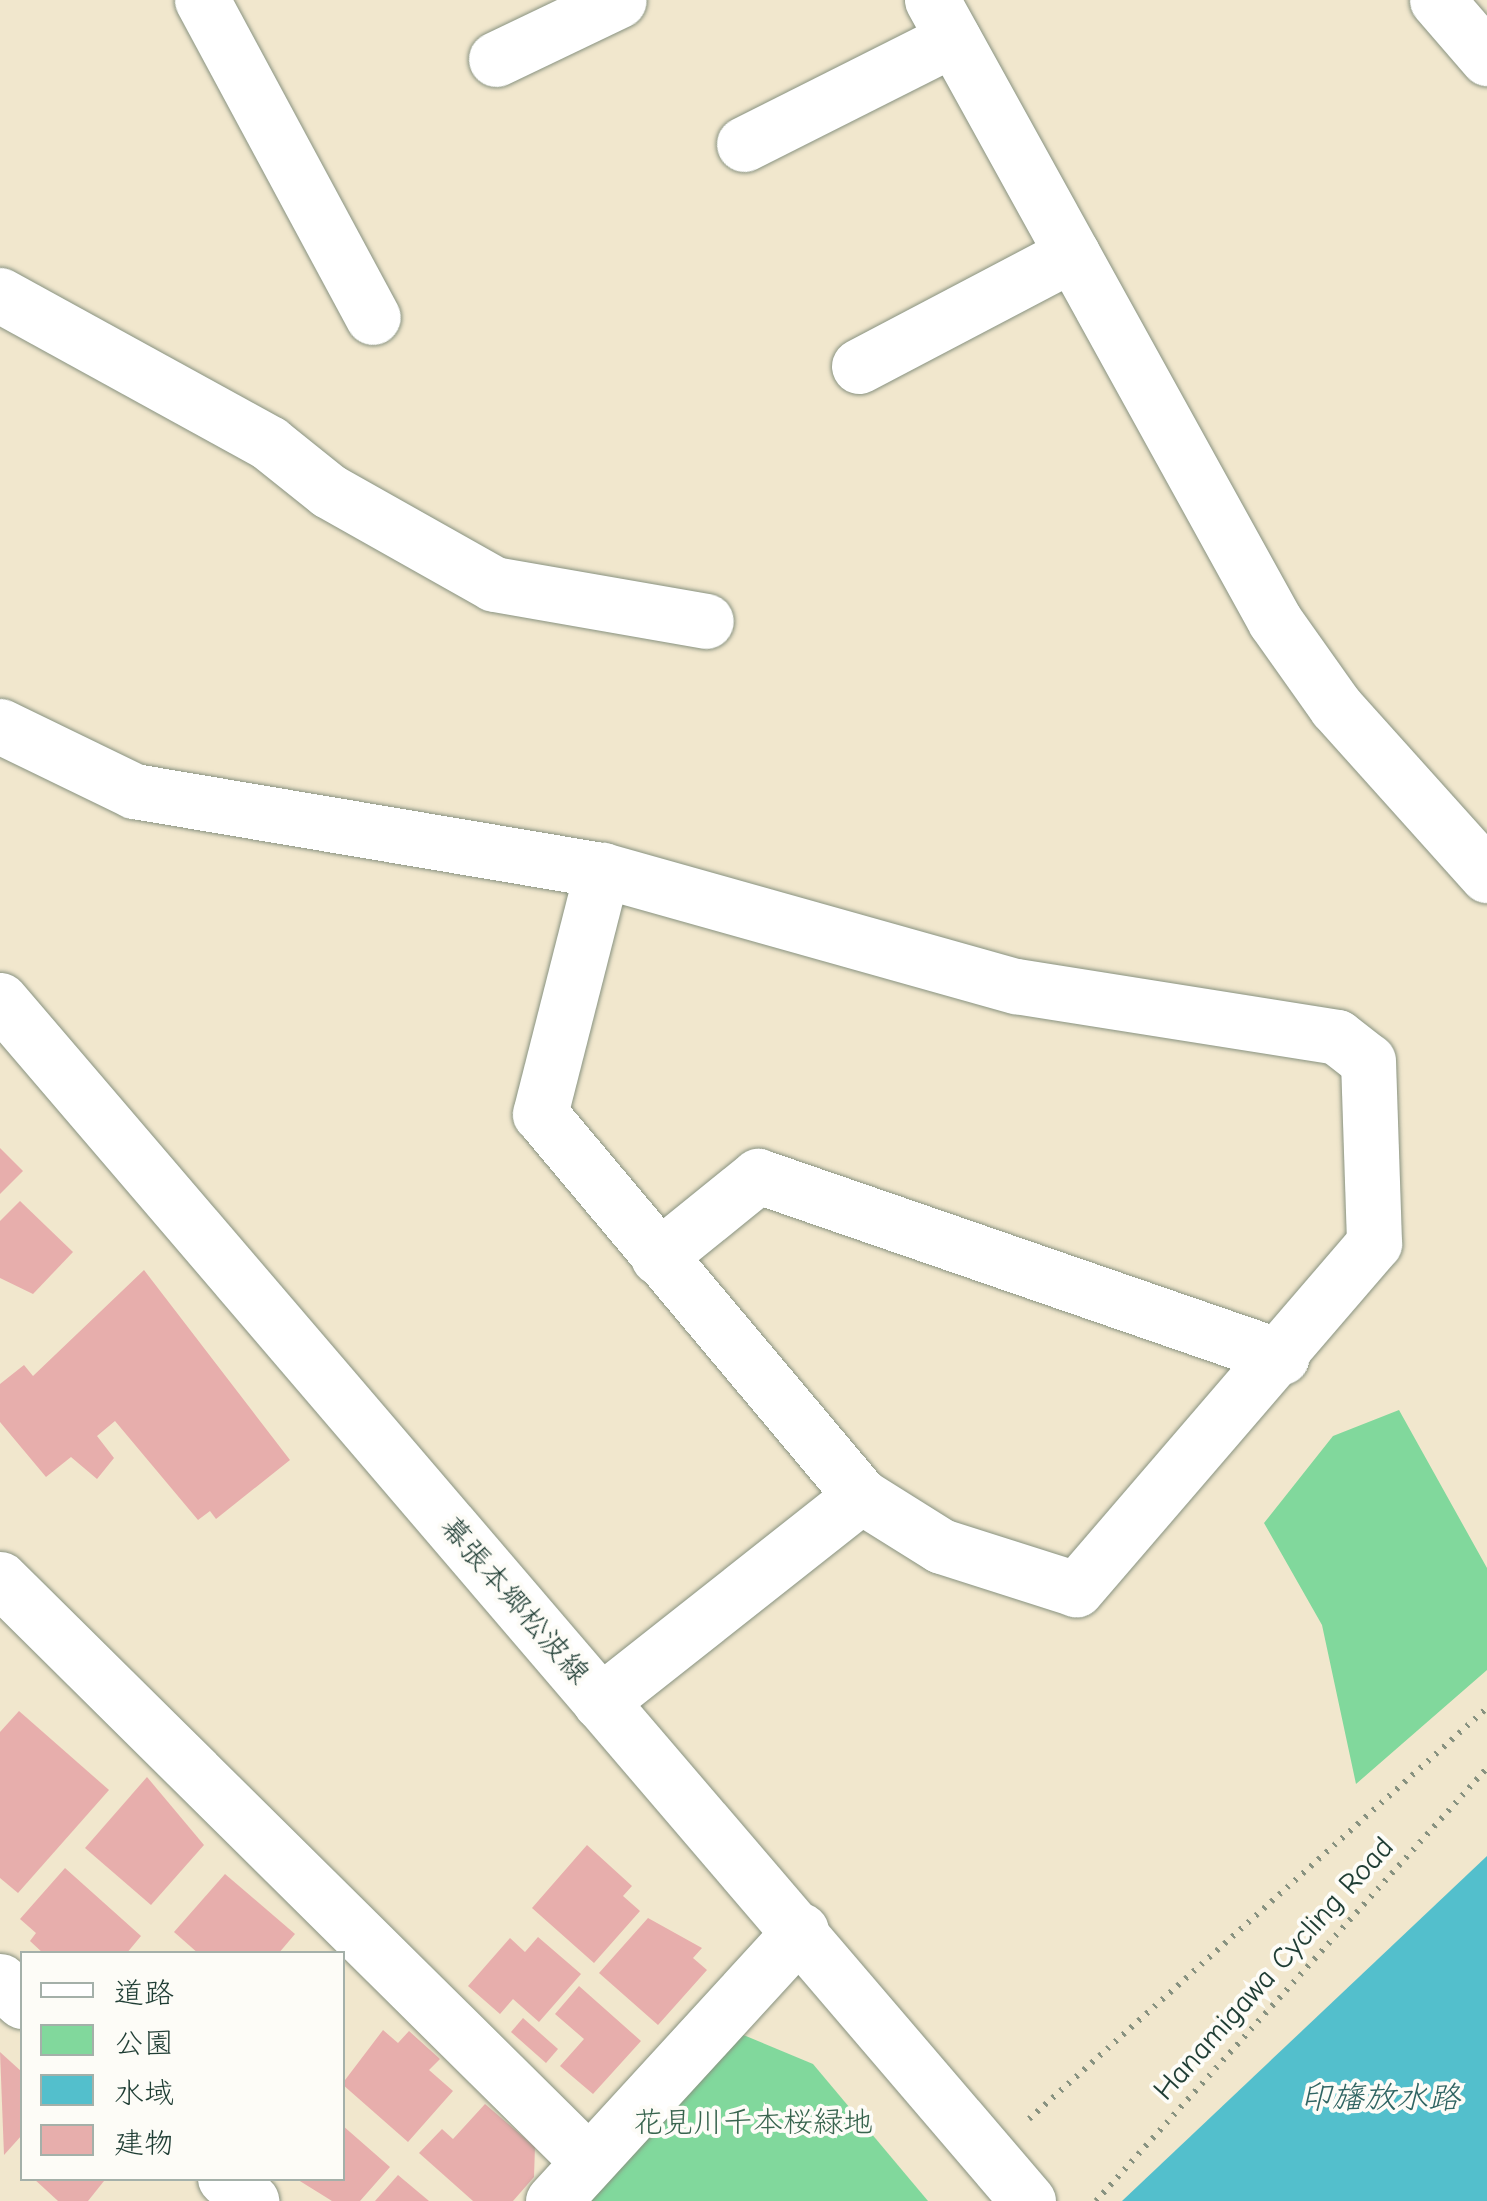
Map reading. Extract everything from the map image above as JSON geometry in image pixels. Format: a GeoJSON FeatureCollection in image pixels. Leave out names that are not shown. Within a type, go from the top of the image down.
{"type":"FeatureCollection","features":[{"type":"Feature","properties":{"kind":"street"},"geometry":{"type":"LineString","coordinates":[[202,0],[374,317]]}},
{"type":"Feature","properties":{"kind":"street"},"geometry":{"type":"LineString","coordinates":[[496,59],[619,0]]}},
{"type":"Feature","properties":{"kind":"street"},"geometry":{"type":"LineString","coordinates":[[1437,0],[1487,58]]}},
{"type":"Feature","properties":{"kind":"street"},"geometry":{"type":"LineString","coordinates":[[744,144],[942,20],[1275,621],[1336,707],[1487,875]]}},
{"type":"Feature","properties":{"kind":"street"},"geometry":{"type":"LineString","coordinates":[[859,366],[1072,254]]}},
{"type":"Feature","properties":{"kind":"street"},"geometry":{"type":"LineString","coordinates":[[0,296],[269,443],[329,491],[494,584],[706,621]]}},
{"type":"Feature","properties":{"kind":"street"},"geometry":{"type":"LineString","coordinates":[[0,726],[134,791],[602,870],[1016,986],[1337,1037],[1368,1061],[1374,1243],[1282,1357],[1076,1590],[941,1546],[861,1496],[540,1114],[602,870]]}},
{"type":"Feature","properties":{"kind":"street","name":"幕張本郷松波線"},"geometry":{"type":"LineString","coordinates":[[0,1000],[600,1702],[802,1930],[1024,2196]]}},
{"type":"Feature","properties":{"kind":"street"},"geometry":{"type":"LineString","coordinates":[[658,1258],[758,1176],[1282,1357]]}},
{"type":"Feature","properties":{"kind":"street"},"geometry":{"type":"LineString","coordinates":[[600,1702],[861,1496]]}},
{"type":"Feature","properties":{"kind":"street"},"geometry":{"type":"LineString","coordinates":[[0,1580],[571,2181],[802,1930]]}},
{"type":"Feature","properties":{"kind":"street"},"geometry":{"type":"LineString","coordinates":[[0,1982],[20,1999]]}},
{"type":"Feature","properties":{"kind":"street"},"geometry":{"type":"LineString","coordinates":[[229,2181],[251,2201]]}},
{"type":"Feature","properties":{"kind":"path"},"geometry":{"type":"LineString","coordinates":[[1018,2131],[1487,1708]]}},
{"type":"Feature","properties":{"kind":"path","name":"Hanamigawa Cycling Road"},"geometry":{"type":"LineString","coordinates":[[1096,2201],[1487,1768]]}},
{"type":"Feature","properties":{"kind":"green space"},"geometry":{"type":"Polygon","coordinates":[[[1399,1410],[1487,1568],[1487,1670],[1356,1784],[1322,1625],[1264,1523],[1333,1436],[1399,1410]]]}},
{"type":"Feature","properties":{"kind":"green space","name":"花見川千本桜緑地"},"geometry":{"type":"Polygon","coordinates":[[[729,2029],[813,2064],[928,2201],[581,2201],[729,2029]]]}},
{"type":"Feature","properties":{"kind":"water","name":"印旛放水路"},"geometry":{"type":"Polygon","coordinates":[[[1487,1856],[1487,2201],[1122,2201],[1487,1856]]]}},
{"type":"Feature","properties":{"kind":"building"},"geometry":{"type":"Polygon","coordinates":[[[0,1148],[23,1171],[0,1194],[0,1148]]]}},
{"type":"Feature","properties":{"kind":"building"},"geometry":{"type":"Polygon","coordinates":[[[20,1201],[73,1252],[33,1294],[0,1278],[0,1221],[20,1201]]]}},
{"type":"Feature","properties":{"kind":"building"},"geometry":{"type":"Polygon","coordinates":[[[144,1270],[290,1460],[216,1519],[210,1511],[198,1520],[115,1421],[97,1436],[114,1458],[97,1479],[71,1457],[46,1477],[0,1422],[0,1384],[24,1365],[33,1376],[144,1270]]]}},
{"type":"Feature","properties":{"kind":"building"},"geometry":{"type":"Polygon","coordinates":[[[19,1711],[109,1790],[18,1893],[0,1878],[0,1732],[19,1711]]]}},
{"type":"Feature","properties":{"kind":"building"},"geometry":{"type":"Polygon","coordinates":[[[147,1777],[204,1845],[151,1905],[85,1848],[147,1777]]]}},
{"type":"Feature","properties":{"kind":"building"},"geometry":{"type":"Polygon","coordinates":[[[587,1845],[632,1886],[623,1896],[640,1911],[594,1963],[532,1908],[587,1845]]]}},
{"type":"Feature","properties":{"kind":"building"},"geometry":{"type":"Polygon","coordinates":[[[65,1868],[141,1936],[128,1951],[41,1951],[30,1941],[36,1933],[20,1919],[65,1868]]]}},
{"type":"Feature","properties":{"kind":"building"},"geometry":{"type":"Polygon","coordinates":[[[225,1874],[295,1934],[281,1951],[196,1951],[174,1932],[225,1874]]]}},
{"type":"Feature","properties":{"kind":"building"},"geometry":{"type":"Polygon","coordinates":[[[648,1918],[702,1948],[693,1958],[707,1970],[658,2025],[599,1973],[648,1918]]]}},
{"type":"Feature","properties":{"kind":"building"},"geometry":{"type":"Polygon","coordinates":[[[538,1937],[581,1974],[539,2022],[513,1999],[500,2014],[468,1986],[510,1938],[525,1952],[538,1937]]]}},
{"type":"Feature","properties":{"kind":"building"},"geometry":{"type":"Polygon","coordinates":[[[579,1986],[641,2041],[593,2094],[560,2066],[584,2039],[555,2014],[579,1986]]]}},
{"type":"Feature","properties":{"kind":"building"},"geometry":{"type":"Polygon","coordinates":[[[523,2018],[558,2049],[546,2063],[511,2032],[523,2018]]]}},
{"type":"Feature","properties":{"kind":"building"},"geometry":{"type":"Polygon","coordinates":[[[383,2030],[398,2043],[409,2031],[440,2059],[429,2070],[453,2091],[408,2142],[345,2087],[345,2080],[383,2030]]]}},
{"type":"Feature","properties":{"kind":"building"},"geometry":{"type":"Polygon","coordinates":[[[0,2052],[20,2070],[20,2137],[4,2155],[0,2052]]]}},
{"type":"Feature","properties":{"kind":"building"},"geometry":{"type":"Polygon","coordinates":[[[485,2104],[535,2147],[534,2177],[513,2201],[473,2201],[419,2153],[442,2129],[453,2139],[485,2104]]]}},
{"type":"Feature","properties":{"kind":"building"},"geometry":{"type":"Polygon","coordinates":[[[345,2128],[390,2167],[360,2201],[332,2201],[300,2181],[345,2181],[345,2128]]]}},
{"type":"Feature","properties":{"kind":"building"},"geometry":{"type":"Polygon","coordinates":[[[398,2175],[429,2201],[375,2201],[398,2175]]]}},
{"type":"Feature","properties":{"kind":"building"},"geometry":{"type":"Polygon","coordinates":[[[36,2181],[104,2181],[88,2201],[58,2201],[36,2181]]]}}]}
